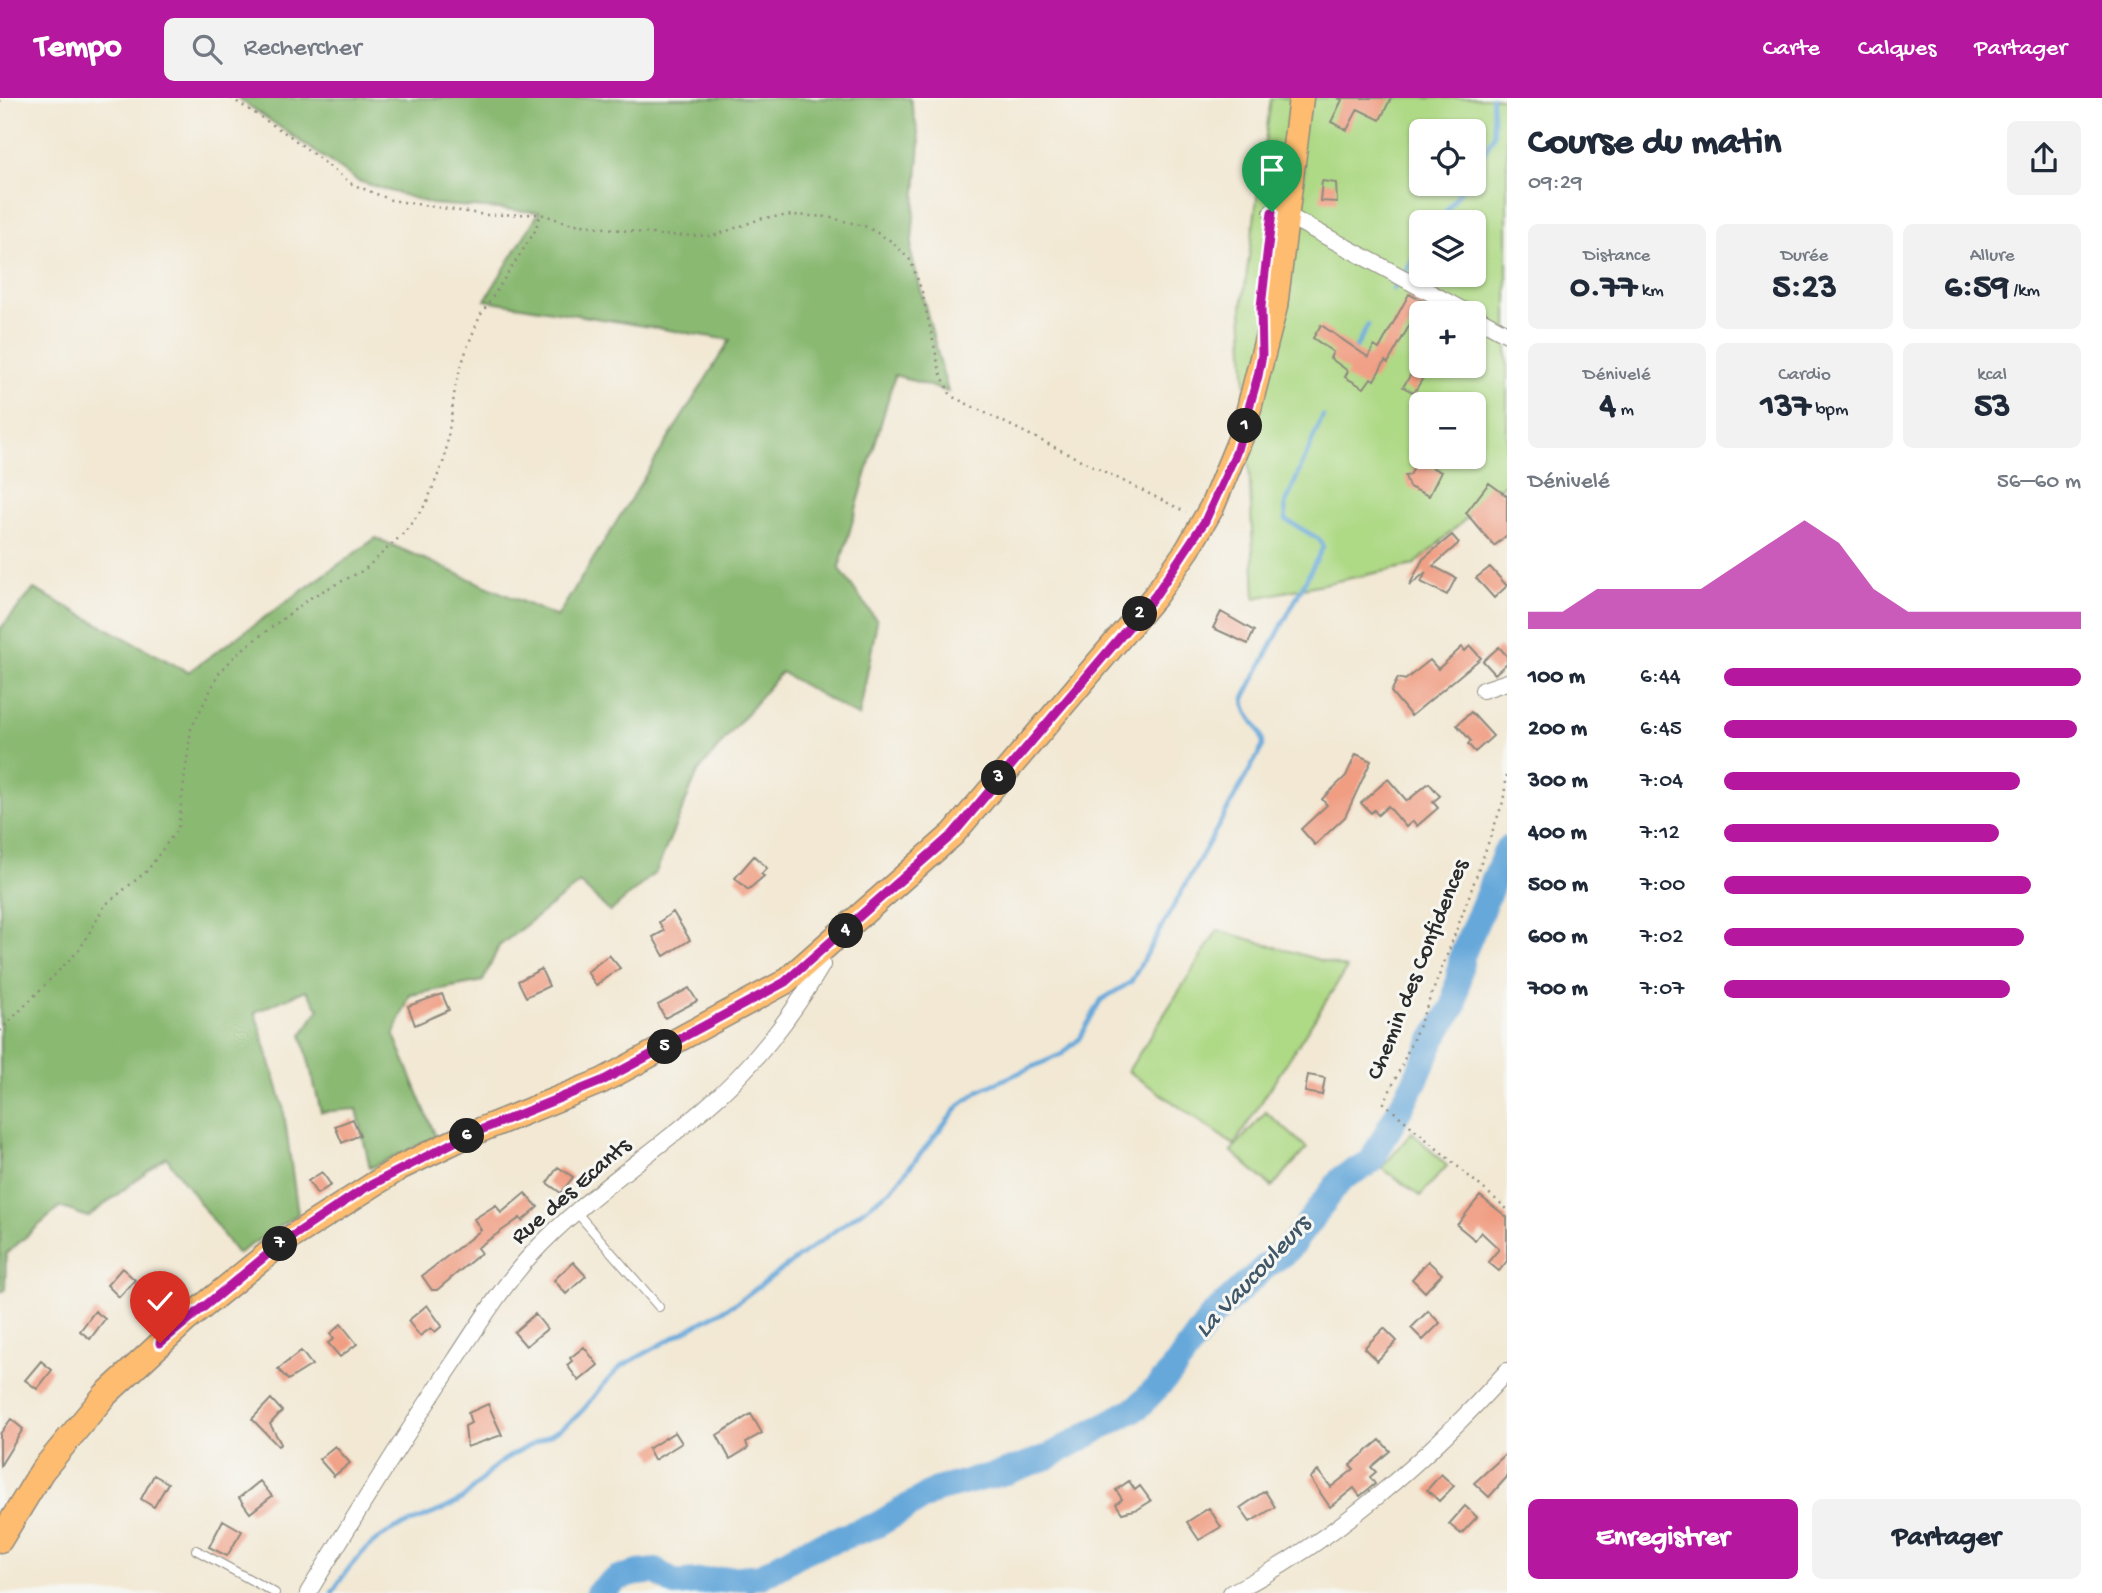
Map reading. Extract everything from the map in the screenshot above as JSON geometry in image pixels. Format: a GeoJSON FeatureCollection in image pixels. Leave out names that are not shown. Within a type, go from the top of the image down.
{"type":"FeatureCollection","features":[{"type":"Feature","properties":{"kind":"main road"},"geometry":{"type":"LineString","coordinates":[[1280,214],[1287,98]]}},
{"type":"Feature","properties":{"kind":"main road"},"geometry":{"type":"LineString","coordinates":[[0,1540],[42,1471],[105,1395],[185,1321],[279,1245],[401,1167],[468,1135],[602,1081],[785,982],[817,957],[953,834],[1155,596],[1205,521],[1243,432],[1262,355],[1261,307],[1301,98]]}},
{"type":"Feature","properties":{"kind":"street"},"geometry":{"type":"LineString","coordinates":[[1280,214],[1445,301]]}},
{"type":"Feature","properties":{"kind":"street"},"geometry":{"type":"LineString","coordinates":[[1486,323],[1507,334]]}},
{"type":"Feature","properties":{"kind":"street"},"geometry":{"type":"LineString","coordinates":[[1483,690],[1507,682]]}},
{"type":"Feature","properties":{"kind":"street","name":"Rue des Ecants"},"geometry":{"type":"LineString","coordinates":[[308,1593],[407,1430],[500,1293],[531,1255],[577,1213],[717,1097],[759,1051],[810,985],[822,965],[817,957]]}},
{"type":"Feature","properties":{"kind":"street"},"geometry":{"type":"LineString","coordinates":[[1231,1593],[1309,1551],[1409,1467],[1480,1402],[1507,1371]]}},
{"type":"Feature","properties":{"kind":"lane"},"geometry":{"type":"LineString","coordinates":[[577,1213],[659,1307]]}},
{"type":"Feature","properties":{"kind":"lane"},"geometry":{"type":"LineString","coordinates":[[196,1550],[275,1593]]}},
{"type":"Feature","properties":{"kind":"path"},"geometry":{"type":"LineString","coordinates":[[231,98],[290,136],[352,184],[391,200],[485,215],[541,215],[568,223],[659,235],[713,236],[763,218],[793,215],[828,217],[867,227],[891,241],[911,261],[922,292],[940,372],[951,396],[1205,521]]}},
{"type":"Feature","properties":{"kind":"path"},"geometry":{"type":"LineString","coordinates":[[0,1031],[80,949],[105,905],[147,871],[178,828],[188,775],[191,729],[219,673],[240,652],[313,596],[365,570],[404,533],[426,504],[445,458],[456,382],[468,345],[480,316],[534,233],[541,215]]}},
{"type":"Feature","properties":{"kind":"path","name":"Chemin des Confidences"},"geometry":{"type":"LineString","coordinates":[[1507,775],[1503,802],[1438,981],[1416,1038],[1384,1103],[1507,1209]]}},
{"type":"Feature","properties":{"kind":"green space"},"geometry":{"type":"Polygon","coordinates":[[[238,98],[910,98],[920,142],[911,253],[948,392],[895,375],[839,568],[877,621],[859,717],[781,672],[698,772],[656,872],[610,912],[580,883],[499,946],[483,981],[410,995],[394,1035],[436,1137],[370,1168],[357,1109],[321,1112],[302,1035],[319,1009],[306,990],[255,1012],[283,1106],[298,1214],[237,1254],[166,1157],[88,1217],[60,1207],[6,1254],[5,1290],[0,1292],[0,629],[34,589],[188,672],[376,538],[557,617],[730,340],[485,300],[539,212],[432,204],[358,181],[238,98]]]}},
{"type":"Feature","properties":{"kind":"green space"},"geometry":{"type":"Polygon","coordinates":[[[1271,98],[1507,98],[1507,482],[1414,565],[1255,598],[1242,307],[1271,98]]]}},
{"type":"Feature","properties":{"kind":"green space"},"geometry":{"type":"Polygon","coordinates":[[[1218,930],[1347,968],[1234,1145],[1128,1071],[1218,930]]]}},
{"type":"Feature","properties":{"kind":"green space"},"geometry":{"type":"Polygon","coordinates":[[[1266,1112],[1307,1148],[1272,1187],[1231,1151],[1266,1112]]]}},
{"type":"Feature","properties":{"kind":"green space"},"geometry":{"type":"Polygon","coordinates":[[[1412,1132],[1447,1166],[1420,1196],[1382,1168],[1412,1132]]]}},
{"type":"Feature","properties":{"kind":"building"},"geometry":{"type":"Polygon","coordinates":[[[1338,98],[1391,98],[1380,120],[1358,109],[1347,130],[1331,122],[1342,100],[1338,98]]]}},
{"type":"Feature","properties":{"kind":"building"},"geometry":{"type":"Polygon","coordinates":[[[1322,181],[1336,183],[1337,202],[1320,201],[1322,181]]]}},
{"type":"Feature","properties":{"kind":"building"},"geometry":{"type":"Polygon","coordinates":[[[1409,294],[1422,301],[1409,301],[1409,326],[1388,363],[1385,361],[1374,380],[1371,378],[1364,388],[1345,377],[1348,371],[1330,358],[1333,352],[1313,338],[1321,325],[1368,357],[1374,346],[1379,349],[1409,294]]]}},
{"type":"Feature","properties":{"kind":"building"},"geometry":{"type":"Polygon","coordinates":[[[1409,377],[1423,378],[1415,392],[1403,387],[1409,377]]]}},
{"type":"Feature","properties":{"kind":"building"},"geometry":{"type":"Polygon","coordinates":[[[1413,469],[1435,469],[1441,472],[1429,496],[1409,487],[1405,476],[1410,475],[1413,469]]]}},
{"type":"Feature","properties":{"kind":"building"},"geometry":{"type":"Polygon","coordinates":[[[1489,483],[1507,496],[1507,535],[1494,546],[1466,513],[1489,483]]]}},
{"type":"Feature","properties":{"kind":"building"},"geometry":{"type":"Polygon","coordinates":[[[1452,535],[1459,543],[1433,566],[1456,578],[1447,595],[1421,582],[1426,572],[1409,586],[1423,559],[1452,535]]]}},
{"type":"Feature","properties":{"kind":"building"},"geometry":{"type":"Polygon","coordinates":[[[1490,567],[1507,586],[1494,598],[1476,578],[1490,567]]]}},
{"type":"Feature","properties":{"kind":"building"},"geometry":{"type":"Polygon","coordinates":[[[1221,612],[1254,631],[1248,644],[1213,628],[1221,612]]]}},
{"type":"Feature","properties":{"kind":"building"},"geometry":{"type":"Polygon","coordinates":[[[1470,646],[1481,658],[1411,716],[1391,692],[1398,678],[1405,680],[1430,660],[1438,669],[1462,647],[1465,651],[1470,646]]]}},
{"type":"Feature","properties":{"kind":"building"},"geometry":{"type":"Polygon","coordinates":[[[1499,647],[1507,656],[1507,663],[1495,674],[1483,661],[1499,647]]]}},
{"type":"Feature","properties":{"kind":"building"},"geometry":{"type":"Polygon","coordinates":[[[1471,712],[1493,736],[1475,752],[1468,744],[1471,741],[1457,725],[1471,712]]]}},
{"type":"Feature","properties":{"kind":"building"},"geometry":{"type":"Polygon","coordinates":[[[1356,754],[1371,761],[1345,817],[1315,845],[1301,829],[1327,805],[1322,799],[1346,776],[1356,754]]]}},
{"type":"Feature","properties":{"kind":"building"},"geometry":{"type":"Polygon","coordinates":[[[1388,779],[1407,801],[1429,783],[1440,796],[1433,802],[1438,808],[1417,826],[1413,821],[1406,827],[1388,806],[1378,815],[1374,810],[1371,813],[1361,803],[1388,779]]]}},
{"type":"Feature","properties":{"kind":"building"},"geometry":{"type":"Polygon","coordinates":[[[754,856],[767,868],[761,874],[764,876],[748,890],[735,878],[754,856]]]}},
{"type":"Feature","properties":{"kind":"building"},"geometry":{"type":"Polygon","coordinates":[[[673,912],[690,940],[664,956],[653,937],[664,931],[659,922],[673,912]]]}},
{"type":"Feature","properties":{"kind":"building"},"geometry":{"type":"Polygon","coordinates":[[[609,955],[620,968],[596,985],[587,972],[609,955]]]}},
{"type":"Feature","properties":{"kind":"building"},"geometry":{"type":"Polygon","coordinates":[[[541,969],[549,986],[526,997],[518,981],[541,969]]]}},
{"type":"Feature","properties":{"kind":"building"},"geometry":{"type":"Polygon","coordinates":[[[689,988],[697,1001],[665,1018],[658,1005],[689,988]]]}},
{"type":"Feature","properties":{"kind":"building"},"geometry":{"type":"Polygon","coordinates":[[[442,994],[449,1010],[415,1025],[408,1006],[442,994]]]}},
{"type":"Feature","properties":{"kind":"building"},"geometry":{"type":"Polygon","coordinates":[[[1308,1075],[1325,1078],[1322,1095],[1305,1092],[1308,1075]]]}},
{"type":"Feature","properties":{"kind":"building"},"geometry":{"type":"Polygon","coordinates":[[[353,1119],[360,1135],[342,1143],[335,1126],[353,1119]]]}},
{"type":"Feature","properties":{"kind":"building"},"geometry":{"type":"Polygon","coordinates":[[[558,1167],[573,1177],[561,1193],[547,1183],[558,1167]]]}},
{"type":"Feature","properties":{"kind":"building"},"geometry":{"type":"Polygon","coordinates":[[[322,1172],[331,1185],[317,1194],[308,1181],[322,1172]]]}},
{"type":"Feature","properties":{"kind":"building"},"geometry":{"type":"Polygon","coordinates":[[[525,1193],[538,1207],[522,1221],[520,1218],[477,1248],[481,1253],[437,1290],[432,1290],[422,1276],[481,1230],[474,1219],[496,1205],[501,1213],[525,1193]]]}},
{"type":"Feature","properties":{"kind":"building"},"geometry":{"type":"Polygon","coordinates":[[[1480,1196],[1507,1217],[1507,1261],[1499,1271],[1488,1262],[1499,1249],[1481,1232],[1475,1240],[1457,1225],[1480,1196]]]}},
{"type":"Feature","properties":{"kind":"building"},"geometry":{"type":"Polygon","coordinates":[[[1428,1261],[1442,1274],[1425,1292],[1412,1279],[1428,1261]]]}},
{"type":"Feature","properties":{"kind":"building"},"geometry":{"type":"Polygon","coordinates":[[[573,1262],[586,1276],[566,1294],[554,1280],[573,1262]]]}},
{"type":"Feature","properties":{"kind":"building"},"geometry":{"type":"Polygon","coordinates":[[[122,1268],[135,1280],[119,1297],[107,1285],[122,1268]]]}},
{"type":"Feature","properties":{"kind":"building"},"geometry":{"type":"Polygon","coordinates":[[[427,1305],[442,1326],[435,1332],[431,1328],[420,1336],[408,1321],[427,1305]]]}},
{"type":"Feature","properties":{"kind":"building"},"geometry":{"type":"Polygon","coordinates":[[[95,1311],[105,1319],[90,1339],[80,1331],[95,1311]]]}},
{"type":"Feature","properties":{"kind":"building"},"geometry":{"type":"Polygon","coordinates":[[[1428,1311],[1440,1323],[1423,1340],[1411,1328],[1428,1311]]]}},
{"type":"Feature","properties":{"kind":"building"},"geometry":{"type":"Polygon","coordinates":[[[535,1314],[547,1329],[526,1346],[514,1332],[535,1314]]]}},
{"type":"Feature","properties":{"kind":"building"},"geometry":{"type":"Polygon","coordinates":[[[341,1324],[357,1344],[340,1357],[328,1343],[334,1339],[330,1334],[341,1324]]]}},
{"type":"Feature","properties":{"kind":"building"},"geometry":{"type":"Polygon","coordinates":[[[1384,1328],[1397,1341],[1377,1361],[1364,1348],[1384,1328]]]}},
{"type":"Feature","properties":{"kind":"building"},"geometry":{"type":"Polygon","coordinates":[[[584,1347],[598,1365],[579,1381],[567,1365],[572,1361],[570,1358],[584,1347]]]}},
{"type":"Feature","properties":{"kind":"building"},"geometry":{"type":"Polygon","coordinates":[[[301,1351],[312,1365],[288,1380],[278,1369],[301,1351]]]}},
{"type":"Feature","properties":{"kind":"building"},"geometry":{"type":"Polygon","coordinates":[[[41,1361],[52,1370],[37,1389],[25,1380],[41,1361]]]}},
{"type":"Feature","properties":{"kind":"building"},"geometry":{"type":"Polygon","coordinates":[[[271,1399],[282,1411],[270,1424],[281,1444],[278,1446],[252,1419],[271,1399]]]}},
{"type":"Feature","properties":{"kind":"building"},"geometry":{"type":"Polygon","coordinates":[[[488,1404],[502,1435],[467,1447],[465,1426],[471,1423],[468,1413],[488,1404]]]}},
{"type":"Feature","properties":{"kind":"building"},"geometry":{"type":"Polygon","coordinates":[[[751,1414],[762,1433],[746,1442],[748,1448],[730,1459],[717,1435],[751,1414]]]}},
{"type":"Feature","properties":{"kind":"building"},"geometry":{"type":"Polygon","coordinates":[[[11,1419],[23,1429],[0,1466],[0,1434],[11,1419]]]}},
{"type":"Feature","properties":{"kind":"building"},"geometry":{"type":"Polygon","coordinates":[[[675,1432],[682,1443],[654,1460],[648,1449],[675,1432]]]}},
{"type":"Feature","properties":{"kind":"building"},"geometry":{"type":"Polygon","coordinates":[[[1380,1440],[1390,1451],[1371,1467],[1376,1472],[1370,1477],[1375,1484],[1360,1496],[1354,1488],[1330,1507],[1310,1478],[1318,1471],[1331,1487],[1354,1469],[1350,1465],[1380,1440]]]}},
{"type":"Feature","properties":{"kind":"building"},"geometry":{"type":"Polygon","coordinates":[[[335,1446],[350,1463],[334,1476],[319,1459],[335,1446]]]}},
{"type":"Feature","properties":{"kind":"building"},"geometry":{"type":"Polygon","coordinates":[[[1507,1453],[1507,1477],[1489,1497],[1474,1483],[1507,1453]]]}},
{"type":"Feature","properties":{"kind":"building"},"geometry":{"type":"Polygon","coordinates":[[[1441,1474],[1454,1486],[1439,1501],[1427,1490],[1441,1474]]]}},
{"type":"Feature","properties":{"kind":"building"},"geometry":{"type":"Polygon","coordinates":[[[154,1475],[168,1483],[154,1507],[141,1499],[154,1475]]]}},
{"type":"Feature","properties":{"kind":"building"},"geometry":{"type":"Polygon","coordinates":[[[260,1481],[272,1496],[250,1513],[239,1498],[260,1481]]]}},
{"type":"Feature","properties":{"kind":"building"},"geometry":{"type":"Polygon","coordinates":[[[1129,1481],[1135,1490],[1140,1486],[1151,1501],[1138,1509],[1122,1513],[1116,1504],[1122,1499],[1116,1490],[1129,1481]]]}},
{"type":"Feature","properties":{"kind":"building"},"geometry":{"type":"Polygon","coordinates":[[[1265,1491],[1275,1507],[1250,1522],[1240,1508],[1265,1491]]]}},
{"type":"Feature","properties":{"kind":"building"},"geometry":{"type":"Polygon","coordinates":[[[1465,1506],[1477,1517],[1461,1534],[1449,1524],[1465,1506]]]}},
{"type":"Feature","properties":{"kind":"building"},"geometry":{"type":"Polygon","coordinates":[[[1209,1508],[1221,1527],[1199,1540],[1187,1522],[1209,1508]]]}},
{"type":"Feature","properties":{"kind":"building"},"geometry":{"type":"Polygon","coordinates":[[[223,1520],[242,1531],[227,1556],[209,1547],[223,1520]]]}},
{"type":"Feature","properties":{"kind":"waterway"},"geometry":{"type":"LineString","coordinates":[[1486,150],[1494,135],[1492,98]]}},
{"type":"Feature","properties":{"kind":"waterway"},"geometry":{"type":"LineString","coordinates":[[1447,210],[1457,196]]}},
{"type":"Feature","properties":{"kind":"waterway"},"geometry":{"type":"LineString","coordinates":[[1393,289],[1409,266]]}},
{"type":"Feature","properties":{"kind":"waterway"},"geometry":{"type":"LineString","coordinates":[[1354,351],[1368,325]]}},
{"type":"Feature","properties":{"kind":"waterway"},"geometry":{"type":"LineString","coordinates":[[332,1593],[351,1565],[385,1534],[459,1501],[498,1464],[572,1421],[622,1366],[736,1303],[892,1189],[959,1106],[980,1090],[1062,1054],[1079,1039],[1101,1000],[1131,982],[1263,746],[1244,698],[1323,547],[1319,539],[1286,520],[1285,505],[1323,416]]}},
{"type":"Feature","properties":{"kind":"waterway","name":"La Vaucouleurs"},"geometry":{"type":"LineString","coordinates":[[598,1593],[618,1578],[656,1571],[675,1584],[761,1576],[806,1550],[877,1525],[936,1490],[1006,1472],[1048,1457],[1138,1407],[1169,1375],[1212,1316],[1266,1266],[1288,1250],[1342,1178],[1371,1162],[1415,1081],[1433,1040],[1454,1006],[1462,956],[1507,849]]}},
{"type":"Feature","properties":{"kind":"waterway"},"geometry":{"type":"LineString","coordinates":[[748,1593],[779,1567]]}},
{"type":"Feature","properties":{"kind":"route"},"geometry":{"type":"LineString","coordinates":[[160,1343],[279,1245],[401,1167],[468,1135],[602,1081],[785,982],[817,957],[953,834],[1155,596],[1205,521],[1236,453],[1258,376],[1262,355],[1261,307],[1272,212]]}}]}
